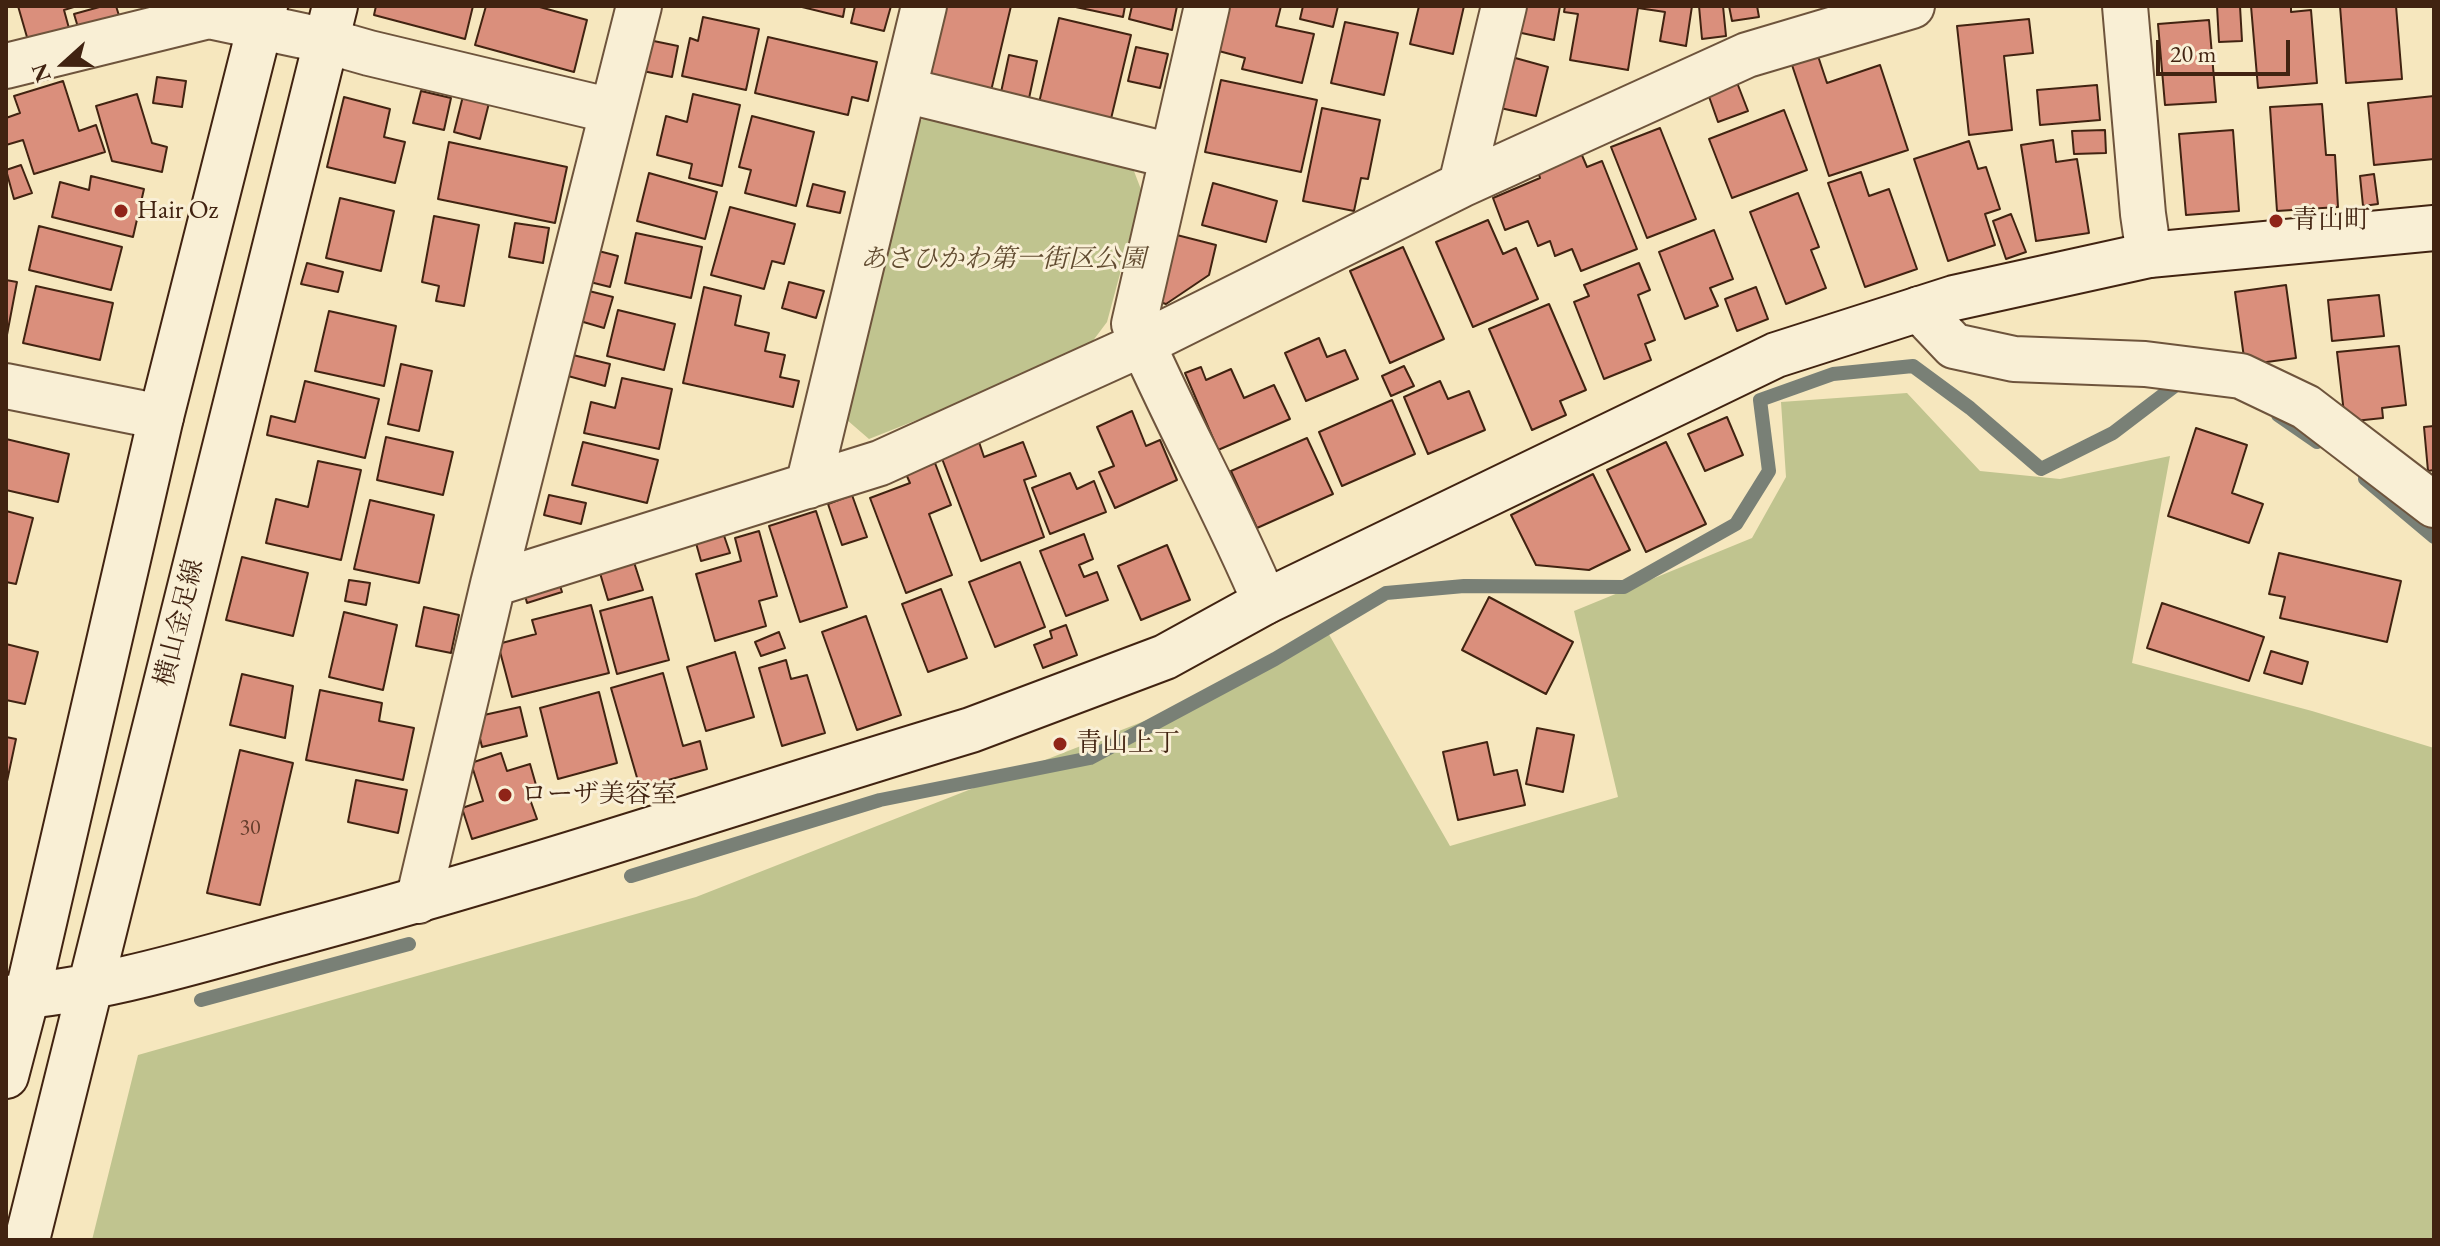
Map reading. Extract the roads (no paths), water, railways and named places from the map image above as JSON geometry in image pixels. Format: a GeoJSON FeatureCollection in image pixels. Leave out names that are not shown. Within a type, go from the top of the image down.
{"type":"FeatureCollection","features":[{"type":"Feature","properties":{"kind":"street"},"geometry":{"type":"LineString","coordinates":[[418,901],[493,584],[639,6]]}},
{"type":"Feature","properties":{"kind":"street"},"geometry":{"type":"LineString","coordinates":[[808,486],[924,6]]}},
{"type":"Feature","properties":{"kind":"street"},"geometry":{"type":"LineString","coordinates":[[1207,6],[1134,324],[1247,558],[1265,602]]}},
{"type":"Feature","properties":{"kind":"street"},"geometry":{"type":"LineString","coordinates":[[1461,185],[1504,6]]}},
{"type":"Feature","properties":{"kind":"street"},"geometry":{"type":"LineString","coordinates":[[493,584],[880,463],[1142,344],[1461,185],[1747,55],[1912,6]]}},
{"type":"Feature","properties":{"kind":"street"},"geometry":{"type":"LineString","coordinates":[[2125,6],[2149,255]]}},
{"type":"Feature","properties":{"kind":"street"},"geometry":{"type":"LineString","coordinates":[[6,66],[209,16],[262,16],[331,23],[369,53],[612,111]]}},
{"type":"Feature","properties":{"kind":"street"},"geometry":{"type":"LineString","coordinates":[[6,1076],[17,997],[262,16]]}},
{"type":"Feature","properties":{"kind":"street","name":"横山金足線"},"geometry":{"type":"LineString","coordinates":[[27,1240],[331,23]]}},
{"type":"Feature","properties":{"kind":"street"},"geometry":{"type":"LineString","coordinates":[[904,90],[1172,156]]}},
{"type":"Feature","properties":{"kind":"street"},"geometry":{"type":"LineString","coordinates":[[17,997],[152,972],[418,901],[1000,719],[1165,657],[1265,602],[1776,355],[1919,309],[1954,298],[2149,255],[2434,228]]}},
{"type":"Feature","properties":{"kind":"street"},"geometry":{"type":"LineString","coordinates":[[1919,309],[1954,346],[2014,359],[2145,364],[2241,376],[2306,407],[2434,505]]}},
{"type":"Feature","properties":{"kind":"street"},"geometry":{"type":"LineString","coordinates":[[6,386],[161,417]]}},
{"type":"Feature","properties":{"kind":"waterway"},"geometry":{"type":"LineString","coordinates":[[631,876],[880,800],[1090,758],[1275,659],[1386,593],[1464,586],[1624,587],[1736,524],[1769,471],[1760,400],[1833,374],[1913,366],[1970,408],[2041,469],[2113,433],[2176,385],[2188,385]]}},
{"type":"Feature","properties":{"kind":"waterway"},"geometry":{"type":"LineString","coordinates":[[2278,415],[2317,442]]}},
{"type":"Feature","properties":{"kind":"waterway"},"geometry":{"type":"LineString","coordinates":[[2365,479],[2434,537]]}},
{"type":"Feature","properties":{"kind":"waterway"},"geometry":{"type":"LineString","coordinates":[[201,1000],[409,944]]}},
{"type":"Feature","properties":{"kind":"place","name":"Hair Oz"},"geometry":{"type":"Point","coordinates":[121,211]}},
{"type":"Feature","properties":{"kind":"place","name":"青山町"},"geometry":{"type":"Point","coordinates":[2276,221]}},
{"type":"Feature","properties":{"kind":"place","name":"青山上丁"},"geometry":{"type":"Point","coordinates":[1060,744]}},
{"type":"Feature","properties":{"kind":"place","name":"ローザ美容室"},"geometry":{"type":"Point","coordinates":[505,795]}},
{"type":"Feature","properties":{"kind":"park label","name":"あさひかわ第一街区公園"},"geometry":{"type":"Point","coordinates":[1003,260]}}]}
